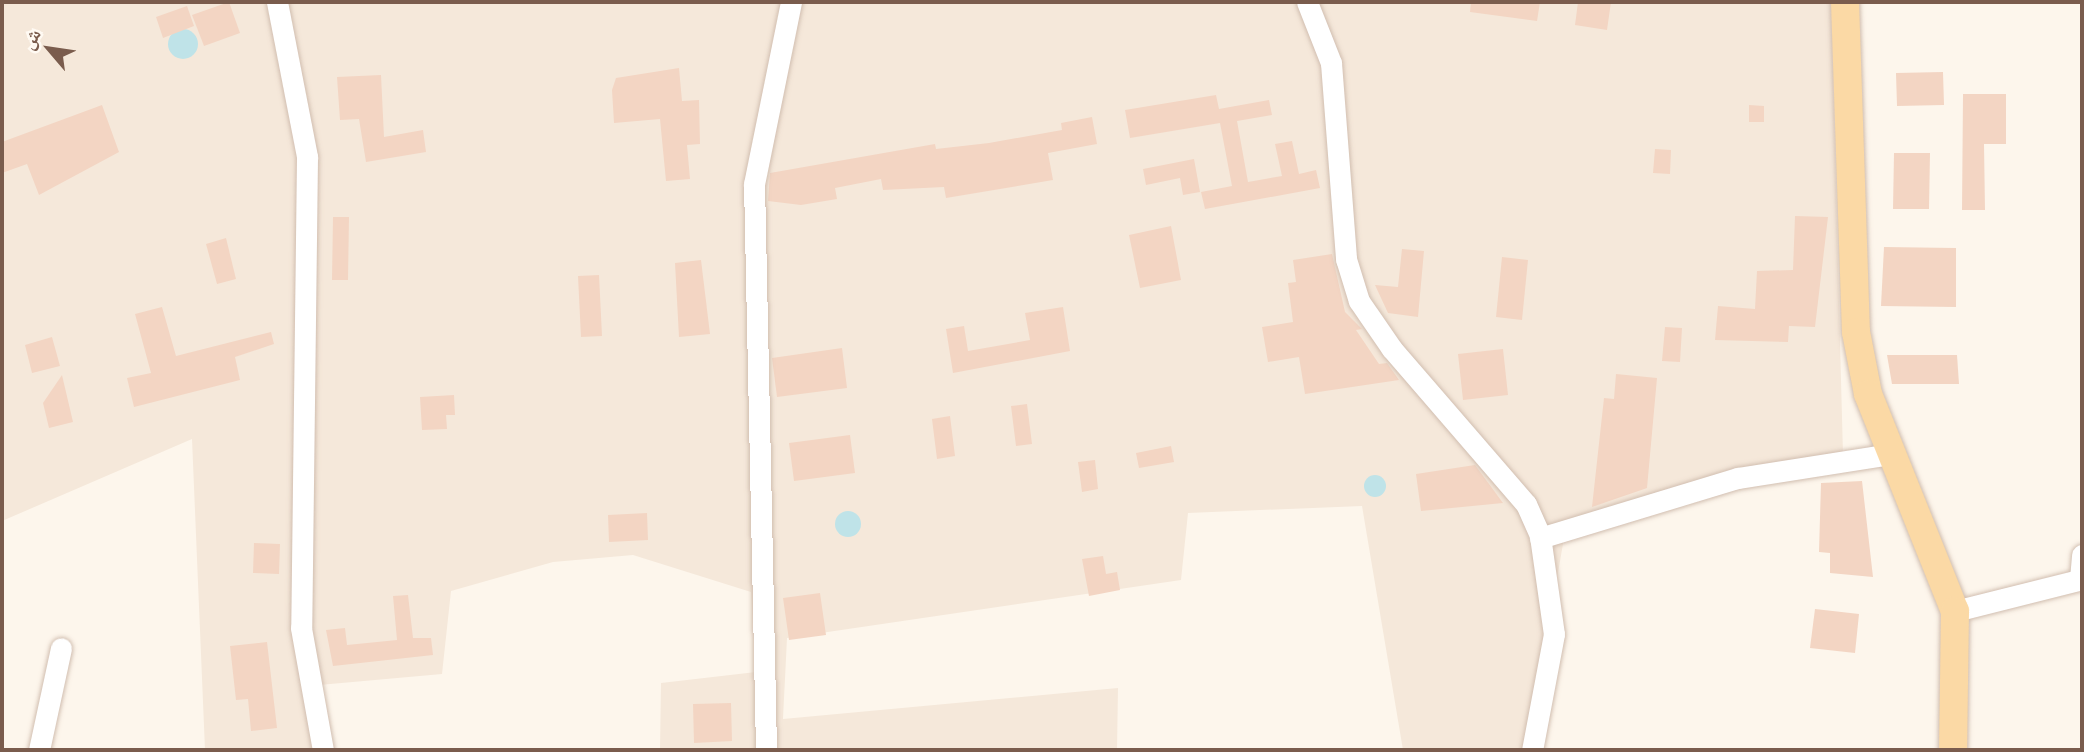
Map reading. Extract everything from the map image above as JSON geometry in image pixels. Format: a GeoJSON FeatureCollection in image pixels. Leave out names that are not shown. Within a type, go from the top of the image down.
{"type":"FeatureCollection","features":[{"type":"Feature","properties":{"kind":"main road"},"geometry":{"type":"LineString","coordinates":[[1845,2],[1856,332],[1868,394],[1955,611],[1953,750]]}},
{"type":"Feature","properties":{"kind":"street"},"geometry":{"type":"LineString","coordinates":[[277,2],[307,157],[301,628],[323,750]]}},
{"type":"Feature","properties":{"kind":"street"},"geometry":{"type":"LineString","coordinates":[[766,750],[754,184],[791,2]]}},
{"type":"Feature","properties":{"kind":"street"},"geometry":{"type":"LineString","coordinates":[[1307,2],[1331,63],[1346,259],[1359,301],[1392,349],[1526,505],[1540,538],[1554,634],[1532,750]]}},
{"type":"Feature","properties":{"kind":"street"},"geometry":{"type":"LineString","coordinates":[[1540,538],[1738,478],[1892,454]]}},
{"type":"Feature","properties":{"kind":"street"},"geometry":{"type":"LineString","coordinates":[[1955,611],[2081,579],[2082,555]]}},
{"type":"Feature","properties":{"kind":"street"},"geometry":{"type":"LineString","coordinates":[[39,750],[61,648]]}},
{"type":"Feature","properties":{"kind":"shaded area"},"geometry":{"type":"Polygon","coordinates":[[[2,2],[1831,2],[1843,455],[1567,521],[1527,750],[1403,750],[1362,506],[1188,513],[1181,580],[787,638],[783,719],[1118,688],[1117,750],[660,750],[661,683],[756,672],[751,592],[633,555],[553,562],[451,591],[442,674],[308,686],[316,750],[205,750],[192,439],[2,521],[2,2]]]}},
{"type":"Feature","properties":{"kind":"water"},"geometry":{"type":"Polygon","coordinates":[[[183,29],[194,33],[198,44],[194,55],[183,59],[172,55],[168,44],[172,33],[183,29]]]}},
{"type":"Feature","properties":{"kind":"water"},"geometry":{"type":"Polygon","coordinates":[[[1375,475],[1383,478],[1386,486],[1383,494],[1375,497],[1367,494],[1364,486],[1367,478],[1375,475]]]}},
{"type":"Feature","properties":{"kind":"water"},"geometry":{"type":"Polygon","coordinates":[[[848,511],[857,515],[861,524],[857,533],[848,537],[839,533],[835,524],[839,515],[848,511]]]}},
{"type":"Feature","properties":{"kind":"building"},"geometry":{"type":"Polygon","coordinates":[[[229,2],[240,33],[204,46],[192,15],[229,2]]]}},
{"type":"Feature","properties":{"kind":"building"},"geometry":{"type":"Polygon","coordinates":[[[1471,2],[1540,2],[1537,21],[1470,12],[1471,2]]]}},
{"type":"Feature","properties":{"kind":"building"},"geometry":{"type":"Polygon","coordinates":[[[1578,2],[1611,2],[1607,30],[1575,25],[1578,2]]]}},
{"type":"Feature","properties":{"kind":"building"},"geometry":{"type":"Polygon","coordinates":[[[187,6],[194,26],[163,38],[156,17],[187,6]]]}},
{"type":"Feature","properties":{"kind":"building"},"geometry":{"type":"Polygon","coordinates":[[[679,68],[682,101],[699,100],[700,144],[687,145],[690,179],[666,181],[660,119],[614,123],[612,90],[616,78],[679,68]]]}},
{"type":"Feature","properties":{"kind":"building"},"geometry":{"type":"Polygon","coordinates":[[[1943,72],[1944,105],[1897,106],[1896,73],[1943,72]]]}},
{"type":"Feature","properties":{"kind":"building"},"geometry":{"type":"Polygon","coordinates":[[[381,75],[384,137],[423,130],[426,152],[366,162],[359,119],[340,120],[337,77],[381,75]]]}},
{"type":"Feature","properties":{"kind":"building"},"geometry":{"type":"Polygon","coordinates":[[[1963,94],[2006,94],[2006,144],[1984,144],[1985,210],[1962,210],[1963,94]]]}},
{"type":"Feature","properties":{"kind":"building"},"geometry":{"type":"Polygon","coordinates":[[[1216,95],[1219,109],[1269,100],[1272,115],[1237,121],[1248,182],[1282,176],[1275,144],[1292,141],[1299,174],[1316,170],[1320,188],[1205,209],[1201,192],[1232,186],[1220,123],[1130,138],[1125,110],[1216,95]]]}},
{"type":"Feature","properties":{"kind":"building"},"geometry":{"type":"Polygon","coordinates":[[[102,105],[119,152],[39,195],[27,164],[2,173],[2,142],[102,105]]]}},
{"type":"Feature","properties":{"kind":"building"},"geometry":{"type":"Polygon","coordinates":[[[1749,105],[1764,106],[1764,122],[1749,122],[1749,105]]]}},
{"type":"Feature","properties":{"kind":"building"},"geometry":{"type":"Polygon","coordinates":[[[1092,117],[1097,144],[1048,153],[1053,180],[946,198],[944,187],[883,190],[881,179],[835,188],[837,199],[801,205],[768,201],[770,173],[935,144],[936,149],[989,143],[1062,130],[1061,123],[1092,117]]]}},
{"type":"Feature","properties":{"kind":"building"},"geometry":{"type":"Polygon","coordinates":[[[1655,149],[1671,150],[1670,174],[1653,173],[1655,149]]]}},
{"type":"Feature","properties":{"kind":"building"},"geometry":{"type":"Polygon","coordinates":[[[1894,153],[1930,153],[1929,209],[1893,209],[1894,153]]]}},
{"type":"Feature","properties":{"kind":"building"},"geometry":{"type":"Polygon","coordinates":[[[1194,159],[1200,192],[1183,195],[1180,178],[1146,185],[1143,169],[1194,159]]]}},
{"type":"Feature","properties":{"kind":"building"},"geometry":{"type":"Polygon","coordinates":[[[1795,216],[1828,217],[1815,327],[1789,326],[1788,342],[1715,340],[1718,306],[1755,309],[1757,271],[1793,270],[1795,216]]]}},
{"type":"Feature","properties":{"kind":"building"},"geometry":{"type":"Polygon","coordinates":[[[333,217],[349,217],[348,280],[332,280],[333,217]]]}},
{"type":"Feature","properties":{"kind":"building"},"geometry":{"type":"Polygon","coordinates":[[[1171,226],[1181,280],[1140,288],[1129,235],[1171,226]]]}},
{"type":"Feature","properties":{"kind":"building"},"geometry":{"type":"Polygon","coordinates":[[[226,238],[236,279],[217,284],[206,244],[226,238]]]}},
{"type":"Feature","properties":{"kind":"building"},"geometry":{"type":"Polygon","coordinates":[[[1884,247],[1956,248],[1956,307],[1881,306],[1884,247]]]}},
{"type":"Feature","properties":{"kind":"building"},"geometry":{"type":"Polygon","coordinates":[[[1402,249],[1424,251],[1418,317],[1388,313],[1375,285],[1398,287],[1402,249]]]}},
{"type":"Feature","properties":{"kind":"building"},"geometry":{"type":"Polygon","coordinates":[[[1332,254],[1345,312],[1362,329],[1356,330],[1379,364],[1387,363],[1399,380],[1305,394],[1299,357],[1268,362],[1262,327],[1293,322],[1288,283],[1296,282],[1293,260],[1332,254]]]}},
{"type":"Feature","properties":{"kind":"building"},"geometry":{"type":"Polygon","coordinates":[[[1502,257],[1528,260],[1522,320],[1496,317],[1502,257]]]}},
{"type":"Feature","properties":{"kind":"building"},"geometry":{"type":"Polygon","coordinates":[[[701,260],[710,334],[679,337],[675,263],[701,260]]]}},
{"type":"Feature","properties":{"kind":"building"},"geometry":{"type":"Polygon","coordinates":[[[599,275],[602,336],[581,337],[578,276],[599,275]]]}},
{"type":"Feature","properties":{"kind":"building"},"geometry":{"type":"Polygon","coordinates":[[[162,307],[176,356],[271,332],[274,344],[235,357],[240,380],[134,407],[127,378],[151,373],[135,314],[162,307]]]}},
{"type":"Feature","properties":{"kind":"building"},"geometry":{"type":"Polygon","coordinates":[[[1063,307],[1070,351],[953,373],[946,329],[964,326],[968,351],[1030,340],[1025,313],[1063,307]]]}},
{"type":"Feature","properties":{"kind":"building"},"geometry":{"type":"Polygon","coordinates":[[[1665,327],[1682,328],[1680,362],[1662,361],[1665,327]]]}},
{"type":"Feature","properties":{"kind":"building"},"geometry":{"type":"Polygon","coordinates":[[[52,337],[60,366],[32,373],[25,345],[52,337]]]}},
{"type":"Feature","properties":{"kind":"building"},"geometry":{"type":"Polygon","coordinates":[[[842,348],[847,388],[777,397],[772,358],[842,348]]]}},
{"type":"Feature","properties":{"kind":"building"},"geometry":{"type":"Polygon","coordinates":[[[1503,349],[1508,395],[1463,400],[1458,354],[1503,349]]]}},
{"type":"Feature","properties":{"kind":"building"},"geometry":{"type":"Polygon","coordinates":[[[1887,355],[1957,355],[1959,384],[1892,384],[1887,355]]]}},
{"type":"Feature","properties":{"kind":"building"},"geometry":{"type":"Polygon","coordinates":[[[1616,374],[1657,378],[1647,488],[1592,507],[1604,398],[1614,399],[1616,374]]]}},
{"type":"Feature","properties":{"kind":"building"},"geometry":{"type":"Polygon","coordinates":[[[62,375],[73,422],[49,428],[43,403],[62,375]]]}},
{"type":"Feature","properties":{"kind":"building"},"geometry":{"type":"Polygon","coordinates":[[[454,395],[455,415],[446,415],[447,429],[422,430],[420,397],[454,395]]]}},
{"type":"Feature","properties":{"kind":"building"},"geometry":{"type":"Polygon","coordinates":[[[1027,404],[1032,444],[1016,446],[1011,406],[1027,404]]]}},
{"type":"Feature","properties":{"kind":"building"},"geometry":{"type":"Polygon","coordinates":[[[950,416],[955,456],[937,459],[932,419],[950,416]]]}},
{"type":"Feature","properties":{"kind":"building"},"geometry":{"type":"Polygon","coordinates":[[[850,435],[855,473],[794,481],[789,443],[850,435]]]}},
{"type":"Feature","properties":{"kind":"building"},"geometry":{"type":"Polygon","coordinates":[[[1171,446],[1174,462],[1139,468],[1136,453],[1171,446]]]}},
{"type":"Feature","properties":{"kind":"building"},"geometry":{"type":"Polygon","coordinates":[[[1095,460],[1098,489],[1082,492],[1078,462],[1095,460]]]}},
{"type":"Feature","properties":{"kind":"building"},"geometry":{"type":"Polygon","coordinates":[[[1475,465],[1503,503],[1421,511],[1416,474],[1475,465]]]}},
{"type":"Feature","properties":{"kind":"building"},"geometry":{"type":"Polygon","coordinates":[[[1862,481],[1873,577],[1830,573],[1830,553],[1819,552],[1821,483],[1862,481]]]}},
{"type":"Feature","properties":{"kind":"building"},"geometry":{"type":"Polygon","coordinates":[[[647,513],[648,540],[609,542],[608,515],[647,513]]]}},
{"type":"Feature","properties":{"kind":"building"},"geometry":{"type":"Polygon","coordinates":[[[254,543],[280,544],[279,574],[253,573],[254,543]]]}},
{"type":"Feature","properties":{"kind":"building"},"geometry":{"type":"Polygon","coordinates":[[[1103,556],[1106,574],[1117,572],[1120,590],[1089,596],[1082,559],[1103,556]]]}},
{"type":"Feature","properties":{"kind":"building"},"geometry":{"type":"Polygon","coordinates":[[[820,593],[826,635],[789,640],[783,598],[820,593]]]}},
{"type":"Feature","properties":{"kind":"building"},"geometry":{"type":"Polygon","coordinates":[[[408,595],[413,638],[431,638],[433,655],[333,666],[326,630],[345,628],[347,645],[397,640],[393,596],[408,595]]]}},
{"type":"Feature","properties":{"kind":"building"},"geometry":{"type":"Polygon","coordinates":[[[1815,609],[1859,614],[1855,653],[1810,648],[1815,609]]]}},
{"type":"Feature","properties":{"kind":"building"},"geometry":{"type":"Polygon","coordinates":[[[267,642],[277,728],[251,731],[248,699],[236,700],[230,646],[267,642]]]}},
{"type":"Feature","properties":{"kind":"building"},"geometry":{"type":"Polygon","coordinates":[[[731,703],[732,741],[694,743],[693,704],[731,703]]]}}]}
